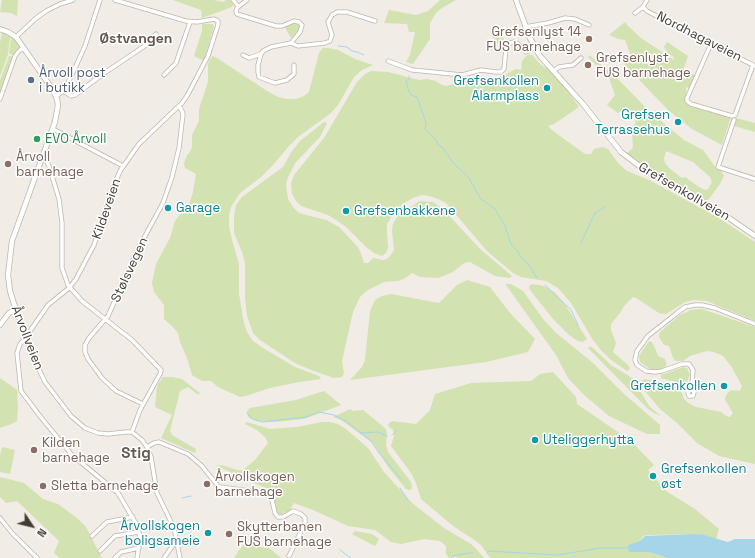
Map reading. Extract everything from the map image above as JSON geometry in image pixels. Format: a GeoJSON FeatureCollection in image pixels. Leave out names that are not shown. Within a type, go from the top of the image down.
{"type":"FeatureCollection","features":[{"type":"Feature","properties":{"kind":"street"},"geometry":{"type":"LineString","coordinates":[[16,37],[46,11],[60,4],[73,0]]}},
{"type":"Feature","properties":{"kind":"street"},"geometry":{"type":"LineString","coordinates":[[0,29],[16,37],[55,95],[61,94],[81,54],[100,0]]}},
{"type":"Feature","properties":{"kind":"street"},"geometry":{"type":"LineString","coordinates":[[115,0],[190,22],[176,63],[164,76]]}},
{"type":"Feature","properties":{"kind":"street"},"geometry":{"type":"LineString","coordinates":[[233,0],[238,7]]}},
{"type":"Feature","properties":{"kind":"street"},"geometry":{"type":"LineString","coordinates":[[243,55],[246,58],[250,58],[261,54],[263,51],[271,47],[291,43],[302,30],[302,26],[299,22],[294,21],[282,26],[274,25],[237,14],[236,11],[238,7],[247,0]]}},
{"type":"Feature","properties":{"kind":"street","name":"Grefsenkollveien"},"geometry":{"type":"LineString","coordinates":[[516,0],[525,27],[535,48],[617,148],[646,172],[729,218],[755,236]]}},
{"type":"Feature","properties":{"kind":"street","name":"Nordhagaveien"},"geometry":{"type":"LineString","coordinates":[[635,13],[643,7],[648,0]]}},
{"type":"Feature","properties":{"kind":"street","name":"Nordhagaveien"},"geometry":{"type":"LineString","coordinates":[[643,7],[754,66]]}},
{"type":"Feature","properties":{"kind":"street"},"geometry":{"type":"LineString","coordinates":[[291,43],[298,46],[329,42],[332,35],[328,22],[332,15],[337,12],[347,12],[375,21]]}},
{"type":"Feature","properties":{"kind":"street"},"geometry":{"type":"LineString","coordinates":[[525,27],[565,18],[575,19],[589,25]]}},
{"type":"Feature","properties":{"kind":"street","name":"Kildeveien"},"geometry":{"type":"LineString","coordinates":[[133,517],[118,493],[72,455],[25,397],[21,391],[17,356],[20,344],[48,305],[70,288],[80,274],[91,252],[114,186],[123,166],[139,144],[179,106],[193,87],[208,56],[218,22],[216,20],[190,22]]}},
{"type":"Feature","properties":{"kind":"street"},"geometry":{"type":"LineString","coordinates":[[64,90],[71,96],[77,94],[146,45],[156,34]]}},
{"type":"Feature","properties":{"kind":"street"},"geometry":{"type":"LineString","coordinates":[[388,61],[412,70],[462,75],[481,70],[501,72],[505,67],[506,48],[510,43],[517,42],[526,52],[535,48]]}},
{"type":"Feature","properties":{"kind":"street"},"geometry":{"type":"LineString","coordinates":[[711,44],[687,99],[691,104],[732,116],[735,115],[754,66]]}},
{"type":"Feature","properties":{"kind":"street"},"geometry":{"type":"LineString","coordinates":[[0,100],[15,56],[19,50],[23,48]]}},
{"type":"Feature","properties":{"kind":"street"},"geometry":{"type":"LineString","coordinates":[[261,54],[258,72],[259,77],[265,80],[275,83],[287,80],[294,74],[294,65]]}},
{"type":"Feature","properties":{"kind":"street"},"geometry":{"type":"LineString","coordinates":[[553,71],[560,67],[573,65],[581,58]]}},
{"type":"Feature","properties":{"kind":"street","name":"Årvollveien"},"geometry":{"type":"LineString","coordinates":[[55,95],[58,112],[15,230],[10,248],[8,275],[10,291],[25,336],[45,382],[62,406],[76,422],[89,431],[98,434],[132,432]]}},
{"type":"Feature","properties":{"kind":"street","name":"Stølsvegen"},"geometry":{"type":"LineString","coordinates":[[143,404],[124,395],[108,384],[95,369],[86,354],[84,347],[87,341],[106,319],[140,245],[160,210],[169,187],[179,148],[183,122],[182,111],[179,106]]}},
{"type":"Feature","properties":{"kind":"street"},"geometry":{"type":"LineString","coordinates":[[734,120],[718,167],[755,179]]}},
{"type":"Feature","properties":{"kind":"street"},"geometry":{"type":"LineString","coordinates":[[53,129],[123,166]]}},
{"type":"Feature","properties":{"kind":"street"},"geometry":{"type":"LineString","coordinates":[[42,158],[46,160],[49,166],[59,199],[62,223],[62,268],[70,288],[82,300],[132,340],[161,370],[143,404],[132,432],[139,437],[147,447],[151,457],[157,493],[174,528],[180,558]]}},
{"type":"Feature","properties":{"kind":"street"},"geometry":{"type":"LineString","coordinates":[[694,394],[693,370],[688,364],[682,364],[655,372],[646,371],[637,365],[635,360],[637,351],[648,336],[677,313],[685,308],[695,305],[715,308],[755,324]]}},
{"type":"Feature","properties":{"kind":"street"},"geometry":{"type":"LineString","coordinates":[[0,325],[9,313],[16,310]]}},
{"type":"Feature","properties":{"kind":"street"},"geometry":{"type":"LineString","coordinates":[[147,447],[159,442],[188,454],[202,466],[220,487],[265,493],[272,500],[275,513],[278,517],[283,517],[293,511],[301,514],[305,518],[305,523],[289,556]]}},
{"type":"Feature","properties":{"kind":"street"},"geometry":{"type":"LineString","coordinates":[[92,536],[107,522],[133,517],[140,539],[138,558]]}},
{"type":"Feature","properties":{"kind":"street"},"geometry":{"type":"LineString","coordinates":[[0,518],[12,533],[37,558]]}},
{"type":"Feature","properties":{"kind":"street"},"geometry":{"type":"LineString","coordinates":[[100,551],[115,536],[139,532]]}},
{"type":"Feature","properties":{"kind":"street"},"geometry":{"type":"LineString","coordinates":[[164,558],[176,541]]}},
{"type":"Feature","properties":{"kind":"street"},"geometry":{"type":"LineString","coordinates":[[115,558],[122,552],[139,548]]}},
{"type":"Feature","properties":{"kind":"green space"},"geometry":{"type":"Polygon","coordinates":[[[2,0],[18,0],[17,16],[11,13],[0,12],[2,0]]]}},
{"type":"Feature","properties":{"kind":"green space"},"geometry":{"type":"Polygon","coordinates":[[[173,0],[213,0],[223,2],[230,0],[233,4],[232,7],[202,18],[201,10],[173,0]]]}},
{"type":"Feature","properties":{"kind":"green space"},"geometry":{"type":"Polygon","coordinates":[[[440,0],[456,0],[436,13],[430,23],[430,39],[413,64],[406,62],[410,55],[415,32],[409,32],[407,24],[384,23],[389,10],[416,15],[428,11],[440,0]]]}},
{"type":"Feature","properties":{"kind":"green space"},"geometry":{"type":"Polygon","coordinates":[[[294,21],[299,24],[300,27],[291,38],[284,25],[294,21]]]}},
{"type":"Feature","properties":{"kind":"green space"},"geometry":{"type":"Polygon","coordinates":[[[625,22],[641,38],[674,60],[673,56],[668,54],[664,47],[667,42],[688,56],[683,71],[695,75],[689,88],[686,87],[687,102],[731,117],[722,145],[692,129],[668,110],[623,63],[631,56],[625,40],[609,35],[625,22]]]}},
{"type":"Feature","properties":{"kind":"green space"},"geometry":{"type":"Polygon","coordinates":[[[202,24],[213,24],[214,27],[204,61],[194,56],[202,31],[202,24]]]}},
{"type":"Feature","properties":{"kind":"green space"},"geometry":{"type":"Polygon","coordinates":[[[499,30],[505,41],[497,44],[491,34],[499,30]]]}},
{"type":"Feature","properties":{"kind":"green space"},"geometry":{"type":"Polygon","coordinates":[[[2,32],[13,37],[20,46],[15,56],[10,54],[10,38],[8,54],[0,76],[0,43],[2,32]]]}},
{"type":"Feature","properties":{"kind":"green space"},"geometry":{"type":"Polygon","coordinates":[[[323,48],[338,50],[355,59],[373,65],[362,70],[354,77],[338,105],[331,113],[298,137],[261,177],[240,193],[231,207],[229,215],[229,226],[239,264],[239,294],[247,332],[253,341],[263,348],[295,367],[319,376],[321,379],[270,388],[240,397],[218,387],[211,381],[202,381],[192,375],[178,333],[164,319],[164,305],[154,292],[152,283],[156,264],[170,238],[175,221],[190,202],[193,192],[196,174],[185,168],[184,163],[192,147],[192,135],[199,121],[199,109],[208,82],[208,63],[210,59],[213,56],[217,58],[278,97],[296,99],[309,92],[319,53],[323,48]]]}},
{"type":"Feature","properties":{"kind":"green space"},"geometry":{"type":"Polygon","coordinates":[[[527,55],[532,55],[541,65],[551,71],[563,84],[579,107],[554,124],[548,126],[553,131],[585,154],[591,154],[594,149],[602,147],[608,149],[618,163],[627,171],[649,180],[719,218],[755,242],[755,321],[707,301],[694,300],[685,302],[666,314],[659,313],[633,297],[624,306],[611,324],[611,330],[616,343],[613,352],[629,366],[630,369],[627,371],[610,359],[601,350],[593,340],[571,303],[558,288],[546,281],[521,277],[513,273],[487,251],[446,203],[429,196],[422,195],[404,203],[396,210],[387,224],[388,248],[386,253],[382,256],[374,253],[366,247],[346,227],[336,220],[328,215],[301,206],[296,201],[292,194],[291,183],[294,175],[324,138],[357,82],[365,74],[371,71],[388,72],[419,80],[427,79],[436,81],[447,86],[470,79],[495,80],[516,69],[521,70],[522,61],[527,55]]]}},
{"type":"Feature","properties":{"kind":"green space"},"geometry":{"type":"Polygon","coordinates":[[[589,55],[613,74],[649,111],[684,140],[703,150],[716,168],[721,171],[724,176],[708,200],[703,200],[625,155],[633,148],[632,131],[636,120],[630,111],[626,110],[618,113],[607,105],[615,95],[609,78],[588,57],[589,55]],[[666,151],[664,159],[665,163],[670,169],[682,178],[685,177],[705,190],[708,189],[712,182],[710,177],[693,162],[666,151]]]}},
{"type":"Feature","properties":{"kind":"green space"},"geometry":{"type":"Polygon","coordinates":[[[9,56],[14,57],[0,93],[0,80],[9,56]]]}},
{"type":"Feature","properties":{"kind":"green space"},"geometry":{"type":"Polygon","coordinates":[[[736,118],[755,123],[755,132],[734,126],[736,118]]]}},
{"type":"Feature","properties":{"kind":"green space"},"geometry":{"type":"Polygon","coordinates":[[[324,122],[327,123],[320,137],[296,162],[288,177],[286,185],[288,199],[299,213],[326,220],[339,227],[357,246],[364,263],[368,263],[373,258],[383,260],[387,259],[394,250],[392,231],[393,224],[397,217],[420,201],[433,202],[444,210],[480,249],[512,276],[510,278],[495,276],[470,262],[464,263],[453,272],[438,278],[420,277],[412,273],[404,279],[384,282],[368,290],[360,297],[353,312],[342,361],[344,373],[342,377],[334,378],[295,363],[260,340],[253,333],[247,316],[245,297],[245,263],[234,233],[234,216],[236,205],[242,197],[283,167],[292,151],[300,141],[324,122]]]}},
{"type":"Feature","properties":{"kind":"green space"},"geometry":{"type":"Polygon","coordinates":[[[467,280],[490,287],[510,313],[535,339],[528,352],[486,362],[350,380],[362,367],[365,360],[370,311],[375,300],[382,296],[391,294],[439,303],[457,285],[467,280]]]}},
{"type":"Feature","properties":{"kind":"green space"},"geometry":{"type":"Polygon","coordinates":[[[506,284],[511,284],[523,291],[543,319],[555,332],[593,363],[623,393],[660,425],[660,434],[647,434],[609,416],[584,395],[568,378],[556,355],[506,284]]]}},
{"type":"Feature","properties":{"kind":"green space"},"geometry":{"type":"Polygon","coordinates":[[[532,284],[544,286],[554,292],[564,303],[587,339],[583,342],[578,341],[569,335],[553,319],[530,290],[529,286],[532,284]]]}},
{"type":"Feature","properties":{"kind":"green space"},"geometry":{"type":"Polygon","coordinates":[[[702,309],[755,327],[755,464],[719,456],[697,443],[660,409],[644,390],[641,381],[645,379],[676,387],[681,391],[684,399],[688,403],[696,407],[721,412],[730,417],[733,413],[725,400],[726,395],[731,390],[740,391],[742,386],[731,366],[723,356],[707,351],[690,356],[683,361],[676,361],[673,358],[669,346],[664,345],[659,337],[660,332],[680,315],[691,310],[702,309]]]}},
{"type":"Feature","properties":{"kind":"green space"},"geometry":{"type":"Polygon","coordinates":[[[649,341],[652,342],[658,356],[665,359],[666,367],[657,370],[650,369],[640,362],[639,356],[649,341]]]}},
{"type":"Feature","properties":{"kind":"green space"},"geometry":{"type":"Polygon","coordinates":[[[590,346],[611,365],[632,378],[650,407],[661,416],[648,409],[588,348],[590,346]]]}},
{"type":"Feature","properties":{"kind":"green space"},"geometry":{"type":"Polygon","coordinates":[[[683,367],[687,368],[690,374],[686,385],[661,378],[661,375],[683,367]]]}},
{"type":"Feature","properties":{"kind":"green space"},"geometry":{"type":"Polygon","coordinates":[[[553,372],[576,397],[577,404],[631,441],[654,465],[648,470],[666,491],[695,509],[719,529],[716,539],[693,534],[648,535],[643,536],[640,541],[628,545],[631,551],[648,552],[668,558],[490,558],[481,545],[453,526],[421,499],[411,473],[391,446],[394,436],[393,430],[388,426],[389,423],[392,421],[416,424],[430,410],[435,394],[471,383],[531,381],[540,374],[553,372]]]}},
{"type":"Feature","properties":{"kind":"green space"},"geometry":{"type":"Polygon","coordinates":[[[163,377],[182,379],[201,394],[197,394],[188,387],[180,391],[170,431],[172,435],[196,449],[195,453],[161,438],[172,415],[155,407],[157,386],[163,377]]]}},
{"type":"Feature","properties":{"kind":"green space"},"geometry":{"type":"Polygon","coordinates":[[[0,378],[17,390],[18,408],[17,421],[0,428],[0,378]]]}},
{"type":"Feature","properties":{"kind":"green space"},"geometry":{"type":"Polygon","coordinates":[[[324,391],[341,405],[304,419],[275,422],[256,421],[249,418],[247,414],[247,411],[250,408],[296,400],[324,391]]]}},
{"type":"Feature","properties":{"kind":"green space"},"geometry":{"type":"Polygon","coordinates":[[[350,409],[353,411],[363,410],[386,429],[386,445],[388,452],[411,482],[412,489],[406,489],[388,467],[374,444],[341,420],[333,417],[350,409]]]}},
{"type":"Feature","properties":{"kind":"green space"},"geometry":{"type":"Polygon","coordinates":[[[247,422],[270,429],[297,427],[322,422],[338,424],[368,448],[384,472],[412,503],[444,528],[471,544],[484,558],[449,558],[446,554],[446,546],[440,541],[424,539],[401,544],[391,542],[375,530],[348,526],[294,503],[290,510],[280,515],[276,510],[274,496],[268,489],[217,466],[222,465],[237,470],[243,470],[255,460],[268,443],[266,438],[257,430],[245,424],[247,422]]]}},
{"type":"Feature","properties":{"kind":"green space"},"geometry":{"type":"Polygon","coordinates":[[[2,447],[15,450],[10,474],[0,472],[0,456],[2,447]]]}},
{"type":"Feature","properties":{"kind":"green space"},"geometry":{"type":"Polygon","coordinates":[[[0,477],[24,483],[43,499],[58,504],[77,518],[86,527],[102,558],[60,558],[54,553],[59,541],[17,501],[6,503],[0,497],[0,477]]]}},
{"type":"Feature","properties":{"kind":"green space"},"geometry":{"type":"Polygon","coordinates":[[[355,531],[372,534],[379,539],[375,546],[352,534],[355,531]]]}},
{"type":"Feature","properties":{"kind":"green space"},"geometry":{"type":"Polygon","coordinates":[[[243,545],[269,548],[281,558],[234,558],[243,545]]]}},
{"type":"Feature","properties":{"kind":"water"},"geometry":{"type":"Polygon","coordinates":[[[704,535],[728,542],[735,539],[755,539],[755,558],[668,558],[648,552],[629,552],[628,545],[640,541],[645,536],[704,535]]]}},
{"type":"Feature","properties":{"kind":"waterway"},"geometry":{"type":"LineString","coordinates":[[338,46],[347,47],[352,51],[364,55]]}},
{"type":"Feature","properties":{"kind":"waterway"},"geometry":{"type":"LineString","coordinates":[[409,76],[409,79],[406,81],[408,89],[411,95],[417,97],[426,123],[425,129],[436,140],[438,145],[442,147],[454,164],[469,178],[480,198],[495,209],[505,226],[511,244],[529,265],[537,278]]}},
{"type":"Feature","properties":{"kind":"waterway"},"geometry":{"type":"LineString","coordinates":[[581,243],[595,213],[605,207]]}},
{"type":"Feature","properties":{"kind":"waterway"},"geometry":{"type":"LineString","coordinates":[[545,285],[571,310],[578,325]]}},
{"type":"Feature","properties":{"kind":"waterway"},"geometry":{"type":"LineString","coordinates":[[247,413],[253,419],[262,422],[306,417],[319,412],[334,415],[346,421],[371,441],[379,453],[402,480]]}},
{"type":"Feature","properties":{"kind":"waterway"},"geometry":{"type":"LineString","coordinates":[[392,435],[397,431]]}},
{"type":"Feature","properties":{"kind":"waterway"},"geometry":{"type":"LineString","coordinates":[[360,433],[378,432],[387,436]]}},
{"type":"Feature","properties":{"kind":"waterway"},"geometry":{"type":"LineString","coordinates":[[400,488],[408,500]]}},
{"type":"Feature","properties":{"kind":"waterway"},"geometry":{"type":"LineString","coordinates":[[182,498],[191,496]]}},
{"type":"Feature","properties":{"kind":"waterway"},"geometry":{"type":"LineString","coordinates":[[488,551],[558,555],[600,548],[629,548]]}},
{"type":"Feature","properties":{"kind":"waterway"},"geometry":{"type":"LineString","coordinates":[[340,550],[351,558]]}},
{"type":"Feature","properties":{"kind":"waterway"},"geometry":{"type":"LineString","coordinates":[[451,558],[453,556],[473,553]]}},
{"type":"Feature","properties":{"kind":"place","name":"Grefsenlyst 14 FUS barnehage"},"geometry":{"type":"Point","coordinates":[589,39]}},
{"type":"Feature","properties":{"kind":"place","name":"Grefsenlyst FUS barnehage"},"geometry":{"type":"Point","coordinates":[588,65]}},
{"type":"Feature","properties":{"kind":"place","name":"Årvoll post i butikk"},"geometry":{"type":"Point","coordinates":[31,80]}},
{"type":"Feature","properties":{"kind":"place","name":"Grefsenkollen Alarmplass"},"geometry":{"type":"Point","coordinates":[547,88]}},
{"type":"Feature","properties":{"kind":"place","name":"Grefsen Terrassehus"},"geometry":{"type":"Point","coordinates":[678,122]}},
{"type":"Feature","properties":{"kind":"place","name":"EVO Årvoll"},"geometry":{"type":"Point","coordinates":[37,139]}},
{"type":"Feature","properties":{"kind":"place","name":"Årvoll barnehage"},"geometry":{"type":"Point","coordinates":[8,164]}},
{"type":"Feature","properties":{"kind":"place","name":"Garage"},"geometry":{"type":"Point","coordinates":[168,208]}},
{"type":"Feature","properties":{"kind":"place","name":"Grefsenbakkene"},"geometry":{"type":"Point","coordinates":[346,211]}},
{"type":"Feature","properties":{"kind":"place","name":"Grefsenkollen"},"geometry":{"type":"Point","coordinates":[724,386]}},
{"type":"Feature","properties":{"kind":"place","name":"Uteliggerhytta"},"geometry":{"type":"Point","coordinates":[535,440]}},
{"type":"Feature","properties":{"kind":"place","name":"Kilden barnehage"},"geometry":{"type":"Point","coordinates":[34,450]}},
{"type":"Feature","properties":{"kind":"place","name":"Grefsenkollen øst"},"geometry":{"type":"Point","coordinates":[653,476]}},
{"type":"Feature","properties":{"kind":"place","name":"Årvollskogen barnehage"},"geometry":{"type":"Point","coordinates":[207,484]}},
{"type":"Feature","properties":{"kind":"place","name":"Sletta barnehage"},"geometry":{"type":"Point","coordinates":[43,486]}},
{"type":"Feature","properties":{"kind":"place","name":"Årvollskogen boligsameie"},"geometry":{"type":"Point","coordinates":[208,533]}},
{"type":"Feature","properties":{"kind":"place","name":"Skytterbanen FUS barnehage"},"geometry":{"type":"Point","coordinates":[229,534]}},
{"type":"Feature","properties":{"kind":"district","name":"Østvangen"},"geometry":{"type":"Point","coordinates":[136,39]}},
{"type":"Feature","properties":{"kind":"district","name":"Stig"},"geometry":{"type":"Point","coordinates":[136,454]}}]}
